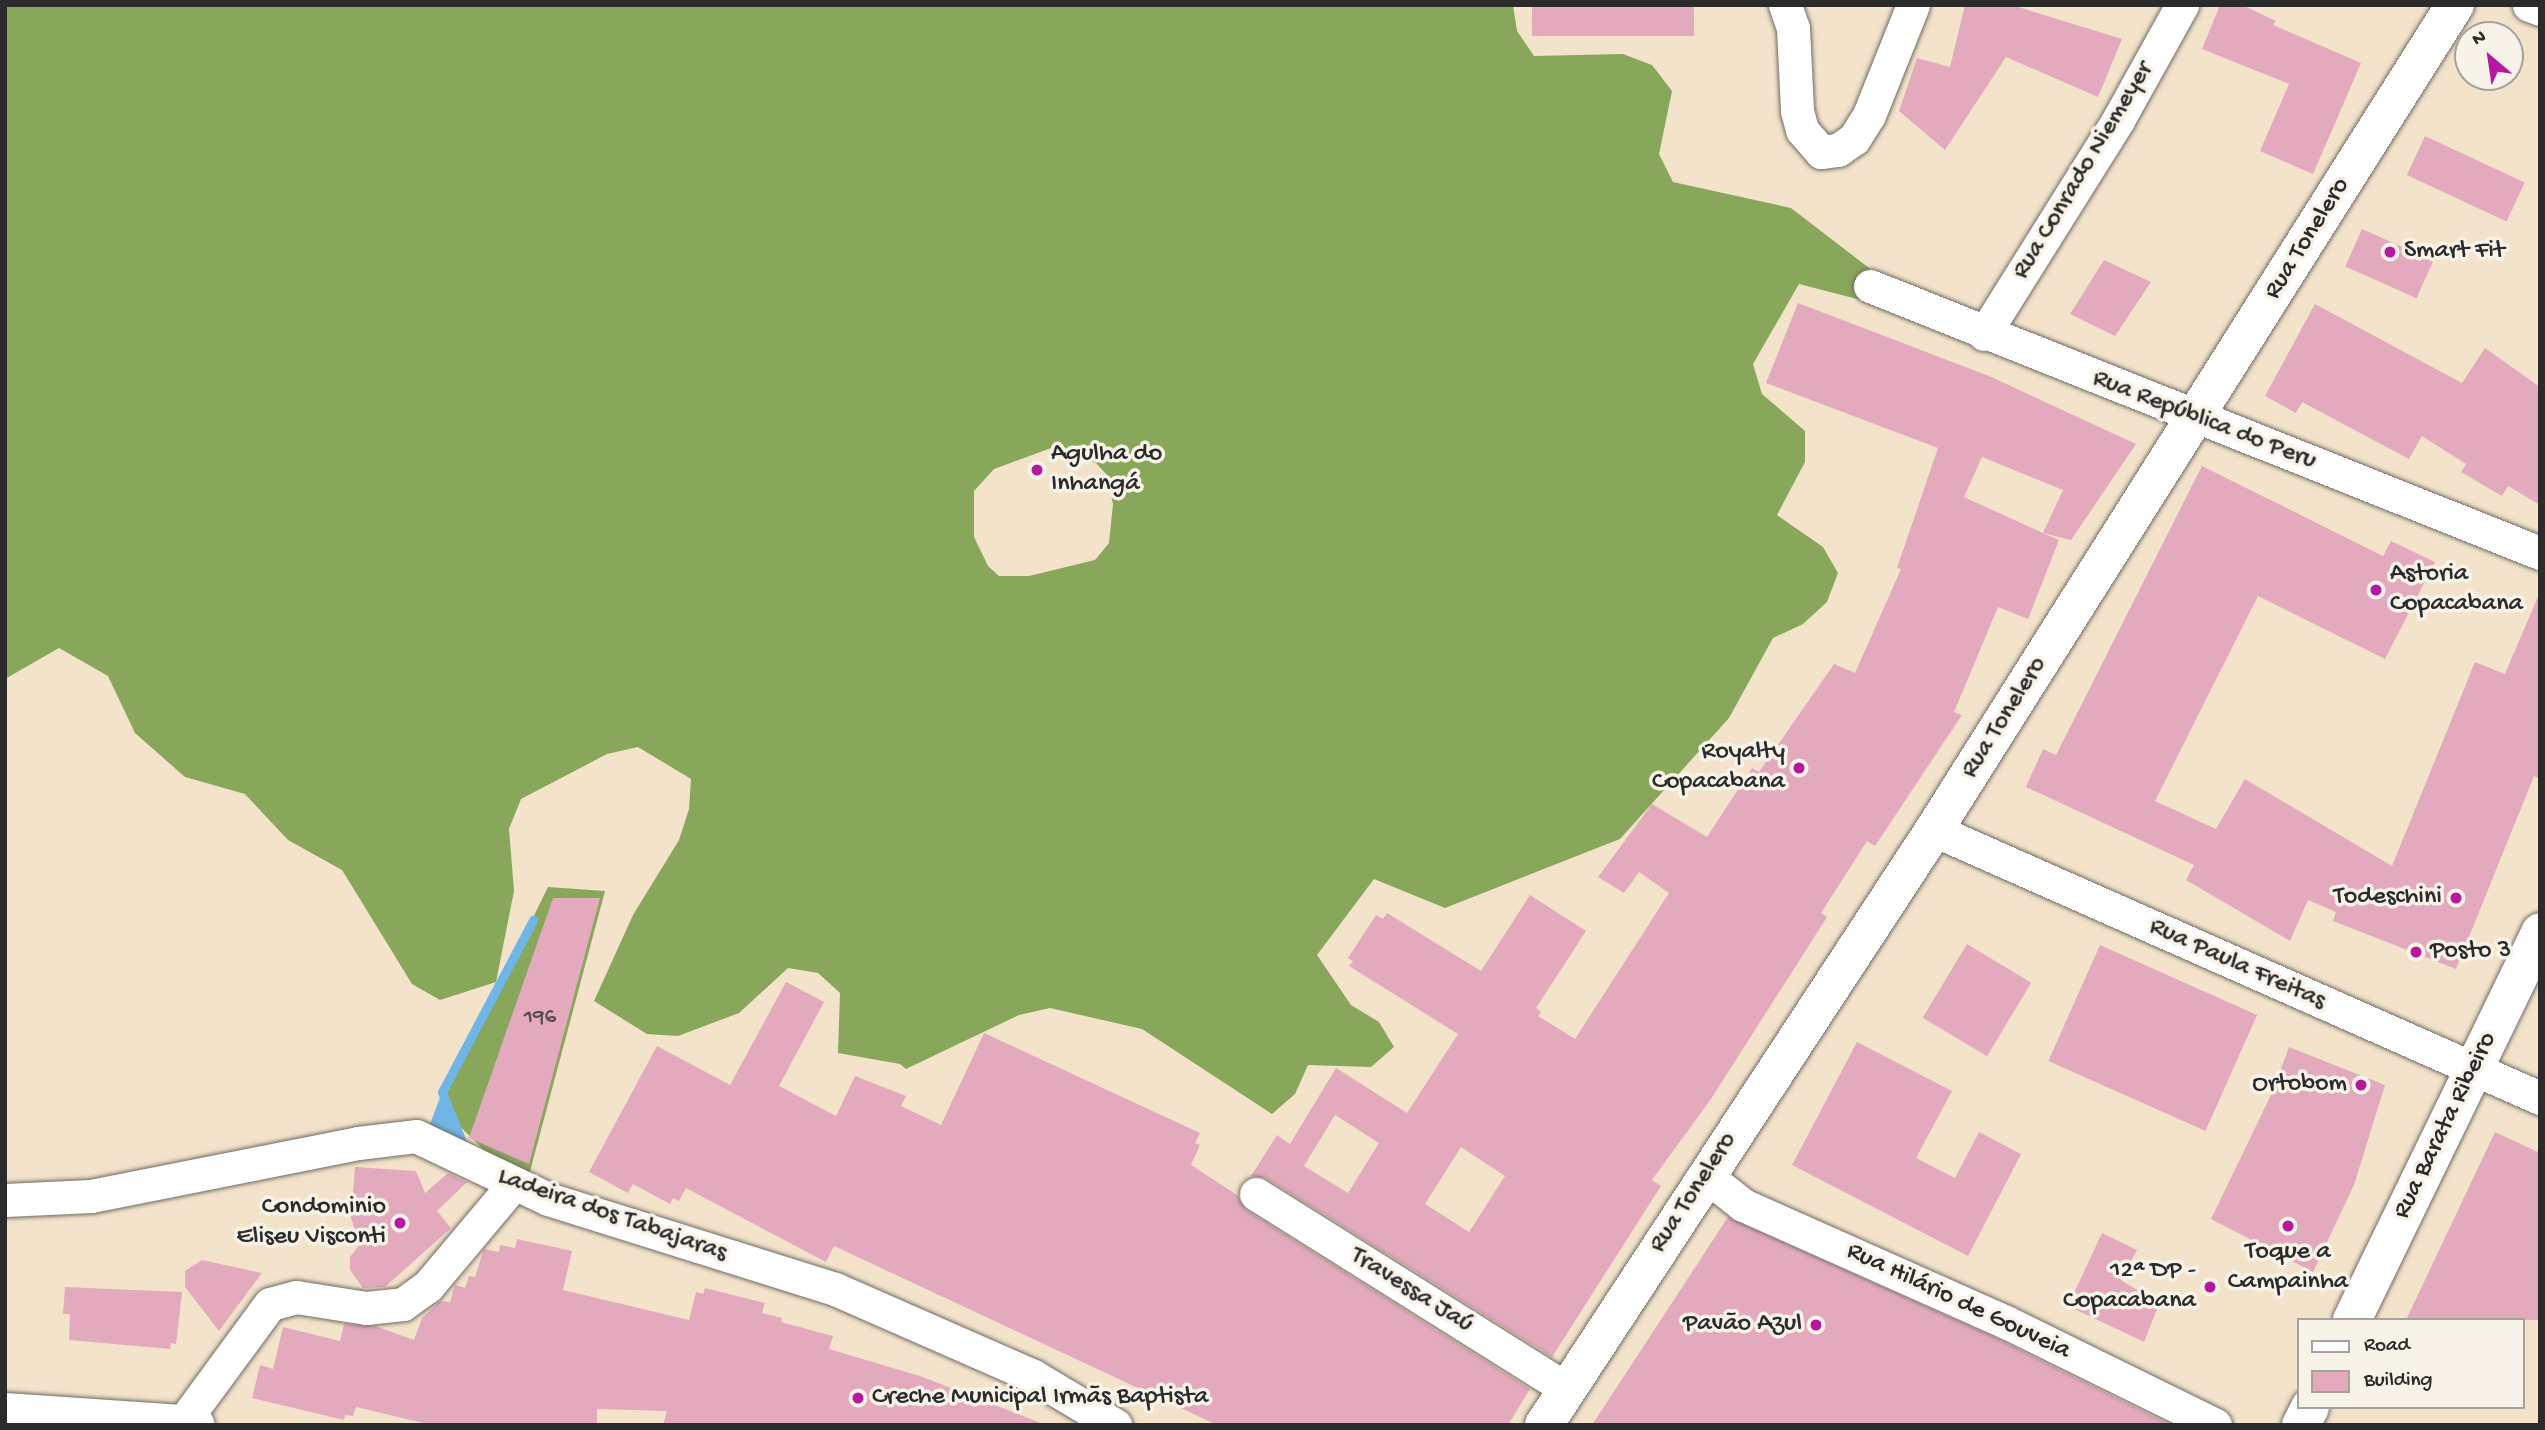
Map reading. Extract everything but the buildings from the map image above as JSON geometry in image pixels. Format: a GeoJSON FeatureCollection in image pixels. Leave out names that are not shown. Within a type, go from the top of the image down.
{"type":"FeatureCollection","features":[{"type":"Feature","properties":{"kind":"street"},"geometry":{"type":"LineString","coordinates":[[1786,5],[1793,28],[1797,111],[1806,136],[1821,152],[1838,150],[1854,139],[1869,116],[1913,5]]}},
{"type":"Feature","properties":{"kind":"street","name":"Rua Conrado Niemeyer"},"geometry":{"type":"LineString","coordinates":[[1984,334],[2118,120],[2182,5]]}},
{"type":"Feature","properties":{"kind":"street","name":"Rua Tonelero"},"geometry":{"type":"LineString","coordinates":[[1544,1425],[1565,1388],[1934,830],[2455,5]]}},
{"type":"Feature","properties":{"kind":"street"},"geometry":{"type":"LineString","coordinates":[[2529,5],[2540,9]]}},
{"type":"Feature","properties":{"kind":"street","name":"Rua República do Peru"},"geometry":{"type":"LineString","coordinates":[[1870,286],[1984,334],[2540,553]]}},
{"type":"Feature","properties":{"kind":"street","name":"Rua Paula Freitas"},"geometry":{"type":"LineString","coordinates":[[1934,830],[2540,1098]]}},
{"type":"Feature","properties":{"kind":"street","name":"Rua Barata Ribeiro"},"geometry":{"type":"LineString","coordinates":[[2353,1318],[2540,932]]}},
{"type":"Feature","properties":{"kind":"street","name":"Ladeira dos Tabajaras"},"geometry":{"type":"LineString","coordinates":[[5,1199],[91,1196],[402,1135],[454,1151],[512,1186],[835,1289],[1033,1376],[1115,1425]]}},
{"type":"Feature","properties":{"kind":"street","name":"Rua Hilário de Gouveia"},"geometry":{"type":"LineString","coordinates":[[1705,1175],[1743,1205],[2006,1322],[2216,1425]]}},
{"type":"Feature","properties":{"kind":"street"},"geometry":{"type":"LineString","coordinates":[[5,1412],[186,1424],[270,1304],[296,1297],[366,1308],[403,1304],[428,1286],[512,1186]]}},
{"type":"Feature","properties":{"kind":"street","name":"Travessa Jaú"},"geometry":{"type":"LineString","coordinates":[[1256,1194],[1565,1388]]}},
{"type":"Feature","properties":{"kind":"street"},"geometry":{"type":"LineString","coordinates":[[2301,1425],[2309,1409]]}},
{"type":"Feature","properties":{"kind":"green space"},"geometry":{"type":"Polygon","coordinates":[[[5,5],[1513,5],[1517,31],[1534,56],[1623,54],[1652,65],[1672,91],[1659,154],[1673,182],[1791,208],[1886,281],[1861,300],[1799,284],[1753,364],[1762,394],[1805,431],[1805,462],[1777,515],[1823,547],[1838,573],[1827,602],[1803,624],[1773,638],[1729,718],[1620,839],[1445,908],[1374,879],[1317,955],[1351,1005],[1379,1022],[1394,1047],[1371,1067],[1308,1065],[1295,1094],[1272,1114],[1142,1029],[1050,1008],[1019,1015],[906,1069],[900,1064],[838,1053],[840,993],[818,973],[788,968],[739,1013],[678,1036],[647,1034],[594,1001],[633,915],[679,840],[689,809],[691,779],[638,747],[607,754],[521,799],[509,829],[514,891],[496,982],[440,1000],[412,984],[342,870],[288,840],[245,794],[185,777],[135,733],[108,676],[59,648],[5,679],[5,5]],[[1051,448],[994,469],[974,491],[974,537],[988,566],[999,576],[1029,576],[1095,560],[1109,543],[1113,504],[1106,474],[1096,463],[1051,448]]]}},
{"type":"Feature","properties":{"kind":"green space"},"geometry":{"type":"Polygon","coordinates":[[[548,887],[605,891],[525,1190],[440,1107],[548,887]]]}},
{"type":"Feature","properties":{"kind":"water"},"geometry":{"type":"Polygon","coordinates":[[[442,1092],[462,1142],[425,1138],[442,1092]]]}},
{"type":"Feature","properties":{"kind":"waterway"},"geometry":{"type":"LineString","coordinates":[[461,1151],[462,1142],[442,1092],[533,920]]}},
{"type":"Feature","properties":{"kind":"place","name":"Smart Fit"},"geometry":{"type":"Point","coordinates":[2390,252]}},
{"type":"Feature","properties":{"kind":"place","name":"Agulha do Inhangá"},"geometry":{"type":"Point","coordinates":[1037,470]}},
{"type":"Feature","properties":{"kind":"place","name":"Astoria Copacabana"},"geometry":{"type":"Point","coordinates":[2376,590]}},
{"type":"Feature","properties":{"kind":"place","name":"Royalty Copacabana"},"geometry":{"type":"Point","coordinates":[1799,768]}},
{"type":"Feature","properties":{"kind":"place","name":"Todeschini"},"geometry":{"type":"Point","coordinates":[2456,898]}},
{"type":"Feature","properties":{"kind":"place","name":"Posto 3"},"geometry":{"type":"Point","coordinates":[2416,952]}},
{"type":"Feature","properties":{"kind":"place","name":"Ortobom"},"geometry":{"type":"Point","coordinates":[2361,1085]}},
{"type":"Feature","properties":{"kind":"place","name":"Condominio Eliseu Visconti"},"geometry":{"type":"Point","coordinates":[400,1223]}},
{"type":"Feature","properties":{"kind":"place","name":"Toque a Campainha"},"geometry":{"type":"Point","coordinates":[2288,1226]}},
{"type":"Feature","properties":{"kind":"place","name":"12ª DP - Copacabana"},"geometry":{"type":"Point","coordinates":[2210,1287]}},
{"type":"Feature","properties":{"kind":"place","name":"Pavão Azul"},"geometry":{"type":"Point","coordinates":[1816,1325]}},
{"type":"Feature","properties":{"kind":"place","name":"Creche Municipal Irmãs Baptista"},"geometry":{"type":"Point","coordinates":[858,1398]}}]}
